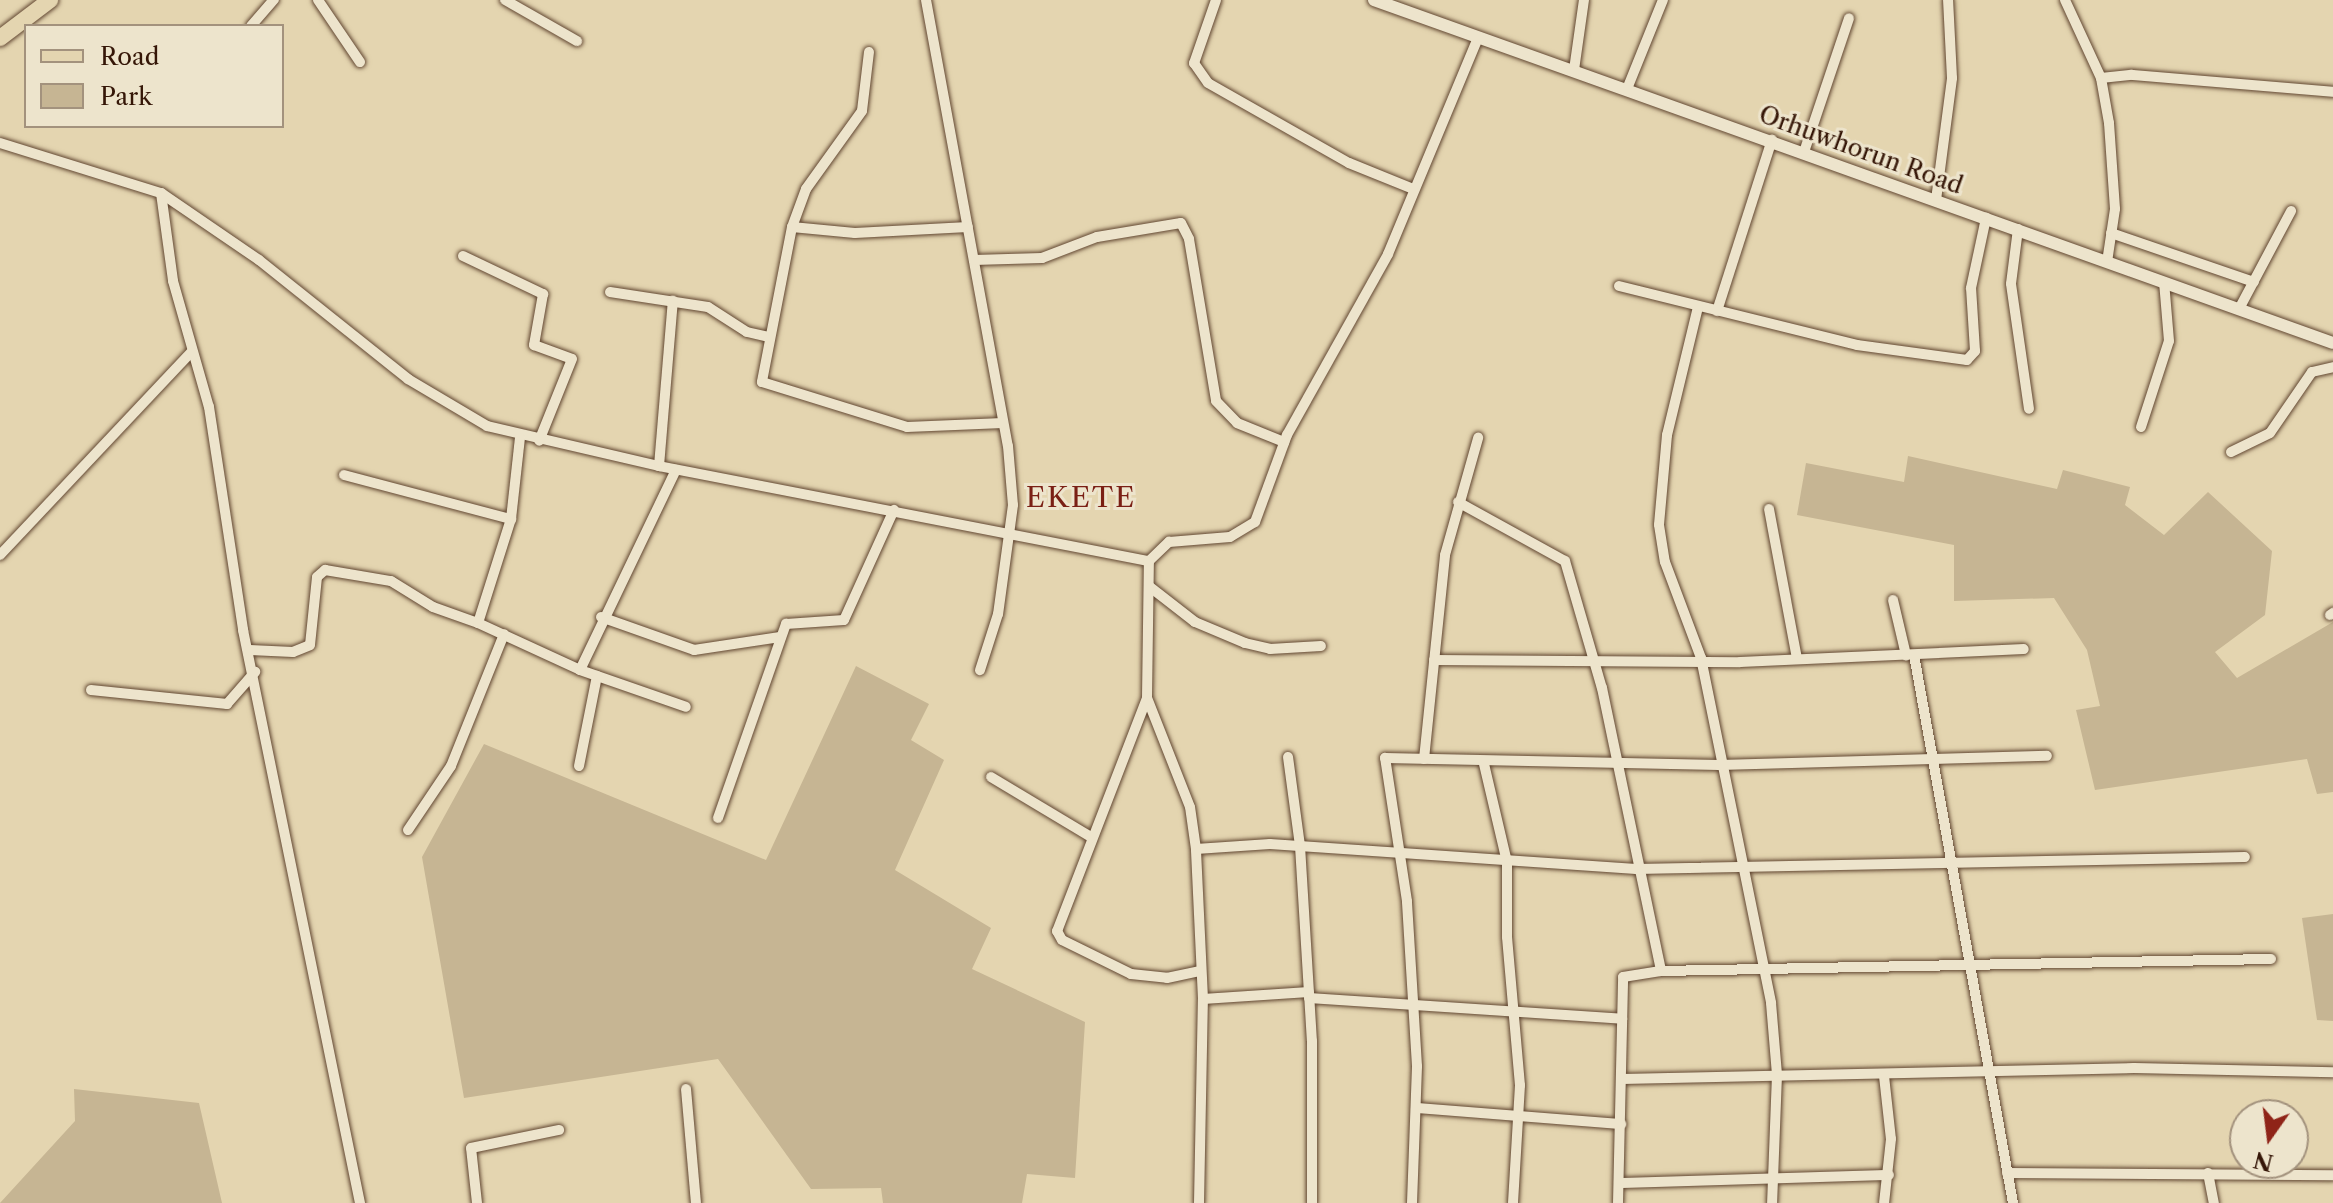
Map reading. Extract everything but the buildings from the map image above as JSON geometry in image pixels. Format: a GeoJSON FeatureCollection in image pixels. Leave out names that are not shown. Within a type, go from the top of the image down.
{"type":"FeatureCollection","features":[{"type":"Feature","properties":{"kind":"main road"},"geometry":{"type":"LineString","coordinates":[[0,38],[50,0]]}},
{"type":"Feature","properties":{"kind":"street"},"geometry":{"type":"LineString","coordinates":[[253,24],[274,0]]}},
{"type":"Feature","properties":{"kind":"street"},"geometry":{"type":"LineString","coordinates":[[318,0],[360,62]]}},
{"type":"Feature","properties":{"kind":"street"},"geometry":{"type":"LineString","coordinates":[[505,0],[577,41]]}},
{"type":"Feature","properties":{"kind":"street"},"geometry":{"type":"LineString","coordinates":[[926,0],[1003,423],[1012,530],[991,645],[980,670]]}},
{"type":"Feature","properties":{"kind":"street"},"geometry":{"type":"LineString","coordinates":[[1216,0],[1194,63],[1208,83],[1349,163],[1413,189]]}},
{"type":"Feature","properties":{"kind":"street","name":"Orhuwhorun Road"},"geometry":{"type":"LineString","coordinates":[[1374,0],[1406,5],[1478,38],[1772,140],[2333,343]]}},
{"type":"Feature","properties":{"kind":"street"},"geometry":{"type":"LineString","coordinates":[[1574,70],[1584,0]]}},
{"type":"Feature","properties":{"kind":"street"},"geometry":{"type":"LineString","coordinates":[[1627,89],[1663,0]]}},
{"type":"Feature","properties":{"kind":"street"},"geometry":{"type":"LineString","coordinates":[[1936,200],[1952,78],[1948,0]]}},
{"type":"Feature","properties":{"kind":"street"},"geometry":{"type":"LineString","coordinates":[[2065,0],[2101,78],[2115,190],[2107,262]]}},
{"type":"Feature","properties":{"kind":"street"},"geometry":{"type":"LineString","coordinates":[[1804,152],[1849,18]]}},
{"type":"Feature","properties":{"kind":"street"},"geometry":{"type":"LineString","coordinates":[[1199,971],[1148,978],[1109,967],[1062,940],[1058,925],[1147,698],[1149,561],[1169,542],[1242,534],[1255,522],[1284,442],[1367,296],[1478,38]]}},
{"type":"Feature","properties":{"kind":"street"},"geometry":{"type":"LineString","coordinates":[[869,52],[862,111],[806,189],[792,227],[762,376],[766,385],[907,427],[1003,423]]}},
{"type":"Feature","properties":{"kind":"street"},"geometry":{"type":"LineString","coordinates":[[2101,78],[2132,75],[2333,92]]}},
{"type":"Feature","properties":{"kind":"street"},"geometry":{"type":"LineString","coordinates":[[1717,311],[1772,140]]}},
{"type":"Feature","properties":{"kind":"street"},"geometry":{"type":"LineString","coordinates":[[0,143],[161,193],[259,260],[408,379],[456,412],[520,438],[676,470],[1012,530],[1149,561]]}},
{"type":"Feature","properties":{"kind":"street"},"geometry":{"type":"LineString","coordinates":[[161,193],[191,352],[209,407],[250,650],[360,1203]]}},
{"type":"Feature","properties":{"kind":"street"},"geometry":{"type":"LineString","coordinates":[[2239,309],[2291,211]]}},
{"type":"Feature","properties":{"kind":"street"},"geometry":{"type":"LineString","coordinates":[[1619,286],[1857,345],[1967,360],[1975,351],[1971,288],[1986,218]]}},
{"type":"Feature","properties":{"kind":"street"},"geometry":{"type":"LineString","coordinates":[[974,260],[1042,258],[1097,237],[1181,223],[1189,239],[1216,401],[1237,423],[1284,442]]}},
{"type":"Feature","properties":{"kind":"street"},"geometry":{"type":"LineString","coordinates":[[792,227],[855,233],[968,227]]}},
{"type":"Feature","properties":{"kind":"street"},"geometry":{"type":"LineString","coordinates":[[2018,229],[2011,284],[2029,409]]}},
{"type":"Feature","properties":{"kind":"street"},"geometry":{"type":"LineString","coordinates":[[2111,233],[2254,282]]}},
{"type":"Feature","properties":{"kind":"street"},"geometry":{"type":"LineString","coordinates":[[463,256],[543,294],[534,345],[572,359],[539,441]]}},
{"type":"Feature","properties":{"kind":"street"},"geometry":{"type":"LineString","coordinates":[[2141,427],[2169,341],[2164,282]]}},
{"type":"Feature","properties":{"kind":"street"},"geometry":{"type":"LineString","coordinates":[[610,292],[708,307],[747,332],[769,337]]}},
{"type":"Feature","properties":{"kind":"street"},"geometry":{"type":"LineString","coordinates":[[659,466],[673,301]]}},
{"type":"Feature","properties":{"kind":"street"},"geometry":{"type":"LineString","coordinates":[[1698,307],[1667,435],[1659,502],[1665,562],[1701,658],[1719,765],[1766,974],[1777,1075],[1772,1203]]}},
{"type":"Feature","properties":{"kind":"street"},"geometry":{"type":"LineString","coordinates":[[0,555],[191,352]]}},
{"type":"Feature","properties":{"kind":"street"},"geometry":{"type":"LineString","coordinates":[[2231,452],[2270,433],[2312,372],[2333,367]]}},
{"type":"Feature","properties":{"kind":"street"},"geometry":{"type":"LineString","coordinates":[[478,623],[511,519],[520,438]]}},
{"type":"Feature","properties":{"kind":"street"},"geometry":{"type":"LineString","coordinates":[[1424,759],[1445,555],[1478,438]]}},
{"type":"Feature","properties":{"kind":"street"},"geometry":{"type":"LineString","coordinates":[[580,670],[601,617],[676,470]]}},
{"type":"Feature","properties":{"kind":"street"},"geometry":{"type":"LineString","coordinates":[[344,475],[511,519]]}},
{"type":"Feature","properties":{"kind":"street"},"geometry":{"type":"LineString","coordinates":[[1458,502],[1561,556],[1593,658],[1636,869],[1661,971]]}},
{"type":"Feature","properties":{"kind":"street"},"geometry":{"type":"LineString","coordinates":[[1769,509],[1797,658]]}},
{"type":"Feature","properties":{"kind":"street"},"geometry":{"type":"LineString","coordinates":[[718,818],[780,637],[789,620],[844,620],[894,510]]}},
{"type":"Feature","properties":{"kind":"street"},"geometry":{"type":"LineString","coordinates":[[250,650],[293,652],[310,645],[317,577],[325,570],[391,581],[433,607],[504,634],[580,670],[686,707]]}},
{"type":"Feature","properties":{"kind":"street"},"geometry":{"type":"LineString","coordinates":[[1150,587],[1195,622],[1245,643],[1270,649],[1321,646]]}},
{"type":"Feature","properties":{"kind":"street"},"geometry":{"type":"LineString","coordinates":[[1893,600],[1910,655],[1935,760],[1968,970],[2013,1203]]}},
{"type":"Feature","properties":{"kind":"street"},"geometry":{"type":"LineString","coordinates":[[601,617],[694,650],[780,637]]}},
{"type":"Feature","properties":{"kind":"street"},"geometry":{"type":"LineString","coordinates":[[408,830],[451,766],[504,634]]}},
{"type":"Feature","properties":{"kind":"street"},"geometry":{"type":"LineString","coordinates":[[1434,660],[1797,658],[2024,649]]}},
{"type":"Feature","properties":{"kind":"street"},"geometry":{"type":"LineString","coordinates":[[91,690],[227,704],[255,672]]}},
{"type":"Feature","properties":{"kind":"street"},"geometry":{"type":"LineString","coordinates":[[579,766],[597,676]]}},
{"type":"Feature","properties":{"kind":"street"},"geometry":{"type":"LineString","coordinates":[[1147,698],[1190,807],[1196,849],[1199,971],[1203,999],[1199,1203]]}},
{"type":"Feature","properties":{"kind":"street"},"geometry":{"type":"LineString","coordinates":[[1412,1203],[1416,1108],[1403,855],[1383,764],[1391,756],[1484,764],[1719,765],[2047,756]]}},
{"type":"Feature","properties":{"kind":"street"},"geometry":{"type":"LineString","coordinates":[[1288,757],[1300,846],[1309,995],[1312,1203]]}},
{"type":"Feature","properties":{"kind":"street"},"geometry":{"type":"LineString","coordinates":[[1484,764],[1507,862],[1520,1116],[1513,1203]]}},
{"type":"Feature","properties":{"kind":"street"},"geometry":{"type":"LineString","coordinates":[[991,777],[1091,837]]}},
{"type":"Feature","properties":{"kind":"street"},"geometry":{"type":"LineString","coordinates":[[1196,849],[1300,846],[1636,869],[2245,857]]}},
{"type":"Feature","properties":{"kind":"street"},"geometry":{"type":"LineString","coordinates":[[1618,1203],[1623,977],[1661,971],[1766,974],[2271,959]]}},
{"type":"Feature","properties":{"kind":"street"},"geometry":{"type":"LineString","coordinates":[[1203,999],[1309,995],[1622,1019]]}},
{"type":"Feature","properties":{"kind":"street"},"geometry":{"type":"LineString","coordinates":[[1622,1079],[1986,1072],[2333,1072]]}},
{"type":"Feature","properties":{"kind":"street"},"geometry":{"type":"LineString","coordinates":[[1884,1076],[1889,1175],[1884,1203]]}},
{"type":"Feature","properties":{"kind":"street"},"geometry":{"type":"LineString","coordinates":[[686,1089],[696,1203]]}},
{"type":"Feature","properties":{"kind":"street"},"geometry":{"type":"LineString","coordinates":[[1416,1108],[1621,1124]]}},
{"type":"Feature","properties":{"kind":"street"},"geometry":{"type":"LineString","coordinates":[[477,1203],[471,1148],[559,1130]]}},
{"type":"Feature","properties":{"kind":"street"},"geometry":{"type":"LineString","coordinates":[[2007,1173],[2333,1175]]}},
{"type":"Feature","properties":{"kind":"street"},"geometry":{"type":"LineString","coordinates":[[2208,1173],[2214,1203]]}},
{"type":"Feature","properties":{"kind":"street"},"geometry":{"type":"LineString","coordinates":[[1619,1183],[1773,1182],[1889,1175]]}},
{"type":"Feature","properties":{"kind":"green space"},"geometry":{"type":"Polygon","coordinates":[[[1908,456],[2057,489],[2063,470],[2130,487],[2125,505],[2164,535],[2208,492],[2272,551],[2265,615],[2215,652],[2237,678],[2333,622],[2333,792],[2317,794],[2307,759],[2095,790],[2076,710],[2100,706],[2087,650],[2054,598],[1954,601],[1954,545],[1797,515],[1806,463],[1904,482],[1908,456]]]}},
{"type":"Feature","properties":{"kind":"green space"},"geometry":{"type":"Polygon","coordinates":[[[856,666],[929,704],[911,740],[944,760],[895,870],[991,928],[972,969],[1085,1022],[1075,1178],[1027,1174],[1022,1203],[883,1203],[881,1188],[811,1189],[718,1059],[464,1098],[422,857],[484,744],[766,860],[856,666]]]}},
{"type":"Feature","properties":{"kind":"green space"},"geometry":{"type":"Polygon","coordinates":[[[2333,914],[2333,1021],[2317,1020],[2302,918],[2333,914]]]}},
{"type":"Feature","properties":{"kind":"green space"},"geometry":{"type":"Polygon","coordinates":[[[74,1089],[199,1103],[222,1203],[0,1203],[75,1121],[74,1089]]]}},
{"type":"Feature","properties":{"kind":"district","name":"EKETE"},"geometry":{"type":"Point","coordinates":[1081,497]}}]}
